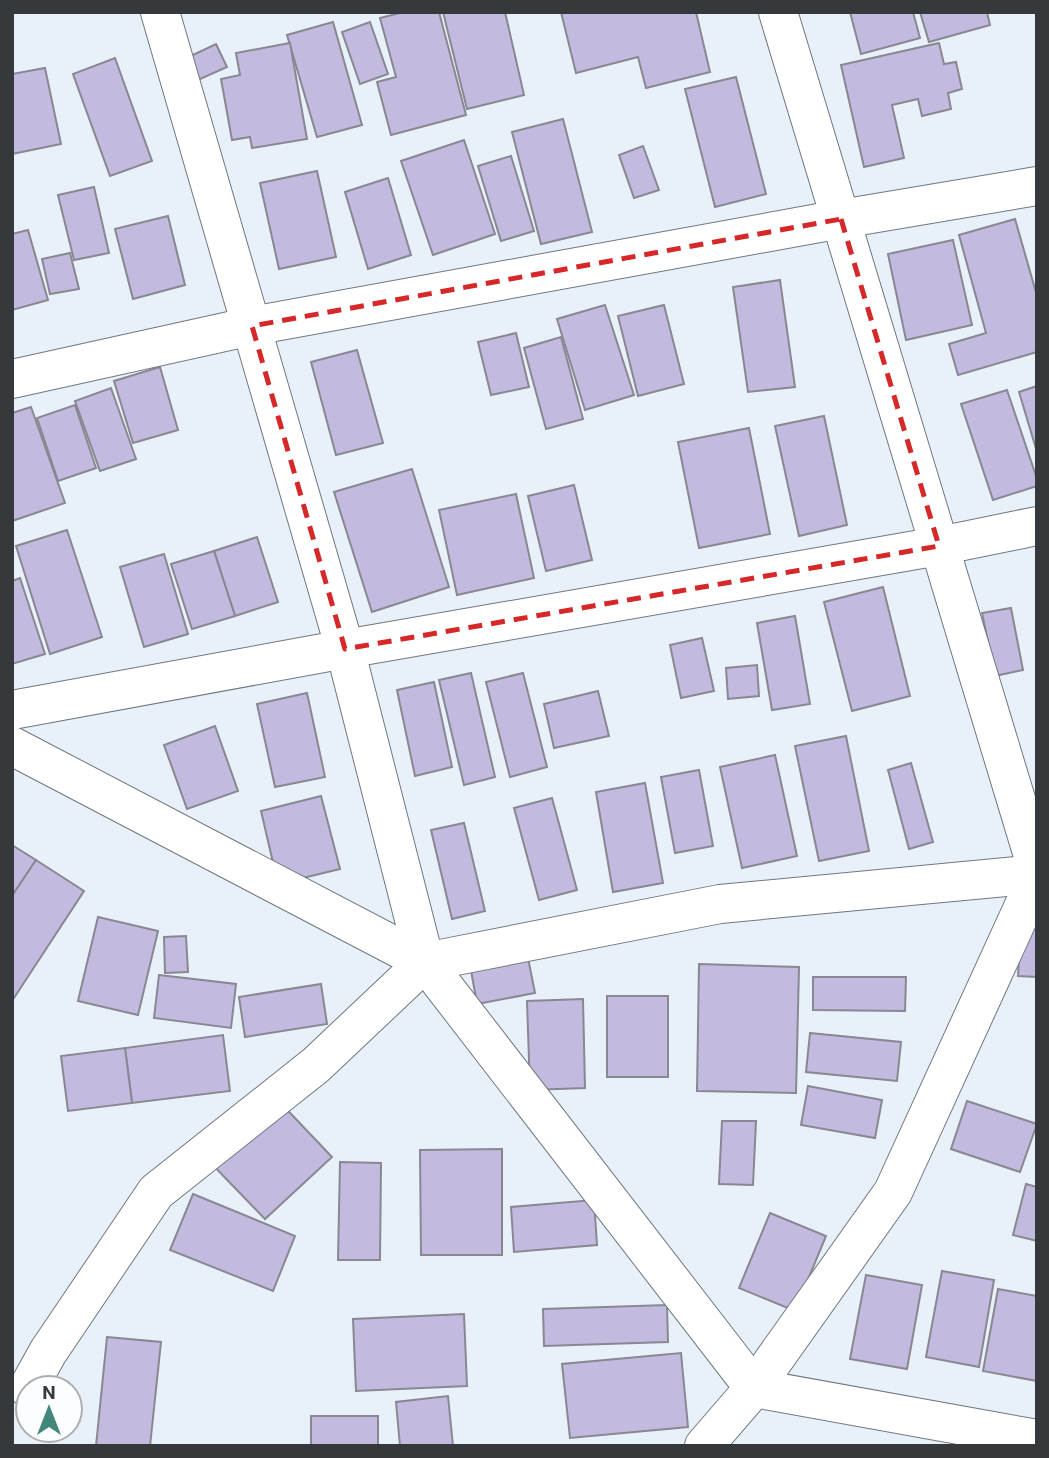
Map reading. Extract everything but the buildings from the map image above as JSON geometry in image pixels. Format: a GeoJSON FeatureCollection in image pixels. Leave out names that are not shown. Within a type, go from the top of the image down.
{"type":"FeatureCollection","features":[{"type":"Feature","properties":{"kind":"street"},"geometry":{"type":"LineString","coordinates":[[704,1446],[754,1388],[892,1192],[1037,873],[778,12]]}},
{"type":"Feature","properties":{"kind":"street"},"geometry":{"type":"LineString","coordinates":[[169,14],[252,326],[345,649],[425,962],[754,1388],[1037,1439]]}},
{"type":"Feature","properties":{"kind":"street"},"geometry":{"type":"LineString","coordinates":[[12,379],[252,326],[1037,186]]}},
{"type":"Feature","properties":{"kind":"street"},"geometry":{"type":"LineString","coordinates":[[12,710],[939,546],[1037,526]]}},
{"type":"Feature","properties":{"kind":"street"},"geometry":{"type":"LineString","coordinates":[[12,746],[425,962]]}},
{"type":"Feature","properties":{"kind":"street"},"geometry":{"type":"LineString","coordinates":[[36,1374],[156,1192],[317,1065],[425,962],[720,904],[1037,873]]}},
{"type":"Feature","properties":{"kind":"highlighted area"},"geometry":{"type":"Polygon","coordinates":[[[841,219],[939,546],[345,649],[252,326],[841,219]]]}}]}
